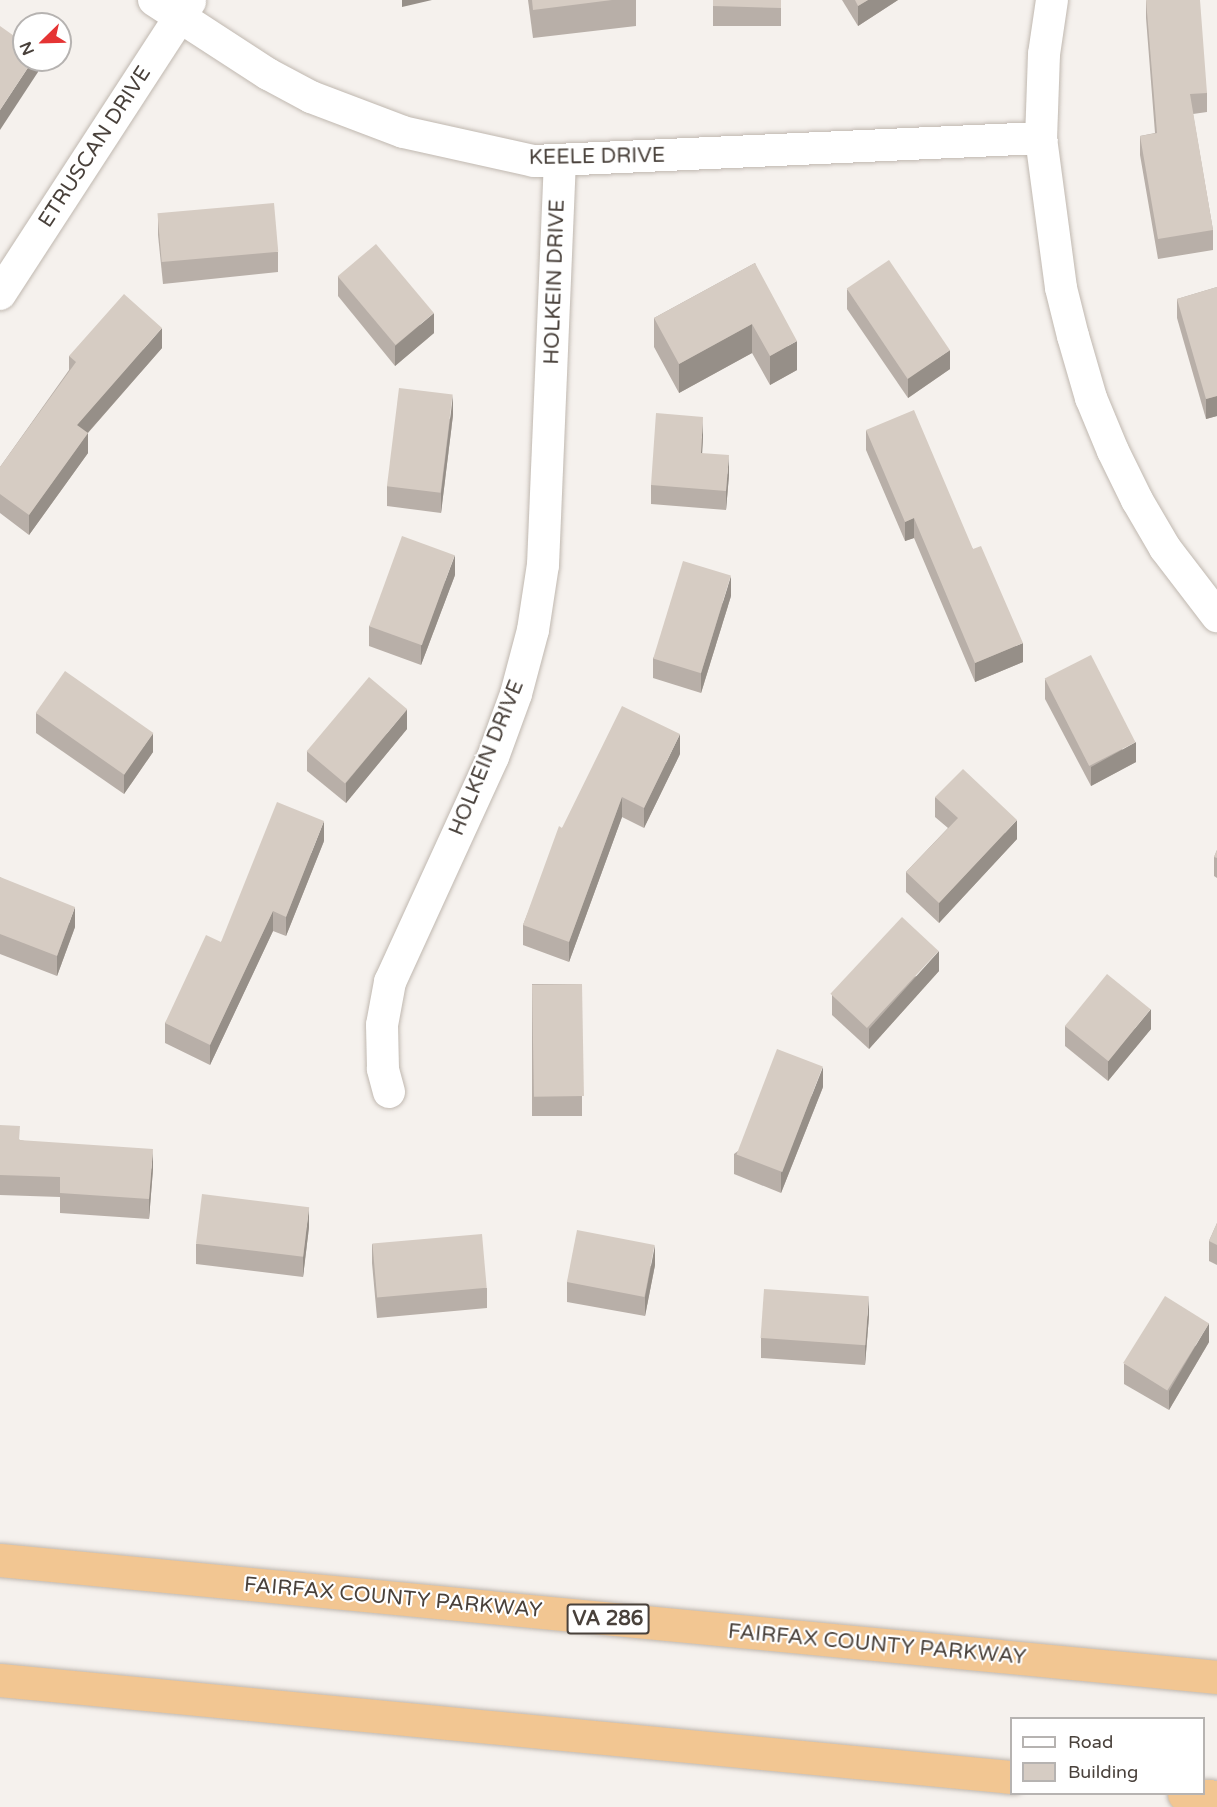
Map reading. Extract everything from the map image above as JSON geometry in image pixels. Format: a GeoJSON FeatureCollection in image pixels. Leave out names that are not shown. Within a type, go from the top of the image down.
{"type":"FeatureCollection","features":[{"type":"Feature","properties":{"kind":"highway","name":"FAIRFAX COUNTY PARKWAY"},"geometry":{"type":"LineString","coordinates":[[0,1560],[1217,1677]]}},
{"type":"Feature","properties":{"kind":"highway"},"geometry":{"type":"LineString","coordinates":[[0,1680],[273,1704],[591,1738],[1010,1778]]}},
{"type":"Feature","properties":{"kind":"highway"},"geometry":{"type":"LineString","coordinates":[[1195,1795],[1217,1797]]}},
{"type":"Feature","properties":{"kind":"street","name":"KEELE DRIVE"},"geometry":{"type":"LineString","coordinates":[[153,0],[185,9],[268,74],[311,97],[355,116],[451,145],[534,161],[1041,138]]}},
{"type":"Feature","properties":{"kind":"street"},"geometry":{"type":"LineString","coordinates":[[1052,0],[1044,54],[1041,138],[1061,288],[1091,398],[1113,451],[1137,500],[1165,548],[1217,616]]}},
{"type":"Feature","properties":{"kind":"street","name":"ETRUSCAN DRIVE"},"geometry":{"type":"LineString","coordinates":[[0,294],[185,9]]}},
{"type":"Feature","properties":{"kind":"street","name":"HOLKEIN DRIVE"},"geometry":{"type":"LineString","coordinates":[[389,1092],[383,1069],[382,1025],[390,982],[493,757],[516,694],[533,630],[543,565],[560,160]]}},
{"type":"Feature","properties":{"kind":"building"},"geometry":{"type":"Polygon","coordinates":[[[532,0],[612,0],[533,10],[532,0]]]}},
{"type":"Feature","properties":{"kind":"building"},"geometry":{"type":"Polygon","coordinates":[[[713,0],[781,0],[781,8],[713,6],[713,0]]]}},
{"type":"Feature","properties":{"kind":"building"},"geometry":{"type":"Polygon","coordinates":[[[855,0],[868,0],[858,6],[855,0]]]}},
{"type":"Feature","properties":{"kind":"building"},"geometry":{"type":"Polygon","coordinates":[[[1146,0],[1200,0],[1207,93],[1190,94],[1213,230],[1158,239],[1140,136],[1157,133],[1146,0]]]}},
{"type":"Feature","properties":{"kind":"building"},"geometry":{"type":"Polygon","coordinates":[[[0,26],[12,34],[12,72],[25,72],[0,110],[0,26]]]}},
{"type":"Feature","properties":{"kind":"building"},"geometry":{"type":"Polygon","coordinates":[[[274,203],[278,252],[162,262],[157,213],[274,203]]]}},
{"type":"Feature","properties":{"kind":"building"},"geometry":{"type":"Polygon","coordinates":[[[376,244],[434,313],[396,345],[338,276],[376,244]]]}},
{"type":"Feature","properties":{"kind":"building"},"geometry":{"type":"Polygon","coordinates":[[[889,260],[950,350],[908,379],[847,289],[889,260]]]}},
{"type":"Feature","properties":{"kind":"building"},"geometry":{"type":"Polygon","coordinates":[[[755,263],[797,341],[770,356],[752,324],[679,364],[654,318],[755,263]]]}},
{"type":"Feature","properties":{"kind":"building"},"geometry":{"type":"Polygon","coordinates":[[[1217,287],[1217,396],[1206,399],[1177,299],[1217,287]]]}},
{"type":"Feature","properties":{"kind":"building"},"geometry":{"type":"Polygon","coordinates":[[[124,294],[162,328],[77,425],[88,433],[29,515],[0,494],[0,467],[76,362],[69,356],[124,294]]]}},
{"type":"Feature","properties":{"kind":"building"},"geometry":{"type":"Polygon","coordinates":[[[399,388],[453,395],[441,493],[387,486],[399,388]]]}},
{"type":"Feature","properties":{"kind":"building"},"geometry":{"type":"Polygon","coordinates":[[[914,410],[973,549],[981,546],[1023,643],[975,663],[914,518],[905,522],[866,430],[914,410]]]}},
{"type":"Feature","properties":{"kind":"building"},"geometry":{"type":"Polygon","coordinates":[[[656,413],[703,417],[701,453],[729,455],[726,491],[651,485],[656,413]]]}},
{"type":"Feature","properties":{"kind":"building"},"geometry":{"type":"Polygon","coordinates":[[[402,536],[455,555],[422,645],[369,626],[402,536]]]}},
{"type":"Feature","properties":{"kind":"building"},"geometry":{"type":"Polygon","coordinates":[[[683,561],[731,576],[701,673],[653,659],[683,561]]]}},
{"type":"Feature","properties":{"kind":"building"},"geometry":{"type":"Polygon","coordinates":[[[1091,655],[1135,742],[1089,766],[1045,679],[1091,655]]]}},
{"type":"Feature","properties":{"kind":"building"},"geometry":{"type":"Polygon","coordinates":[[[65,671],[153,733],[124,775],[36,713],[65,671]]]}},
{"type":"Feature","properties":{"kind":"building"},"geometry":{"type":"Polygon","coordinates":[[[369,677],[407,709],[345,783],[307,751],[369,677]]]}},
{"type":"Feature","properties":{"kind":"building"},"geometry":{"type":"Polygon","coordinates":[[[622,706],[680,734],[644,808],[622,797],[569,942],[523,925],[559,826],[562,828],[622,706]]]}},
{"type":"Feature","properties":{"kind":"building"},"geometry":{"type":"Polygon","coordinates":[[[963,769],[1017,820],[939,903],[906,872],[958,818],[935,797],[963,769]]]}},
{"type":"Feature","properties":{"kind":"building"},"geometry":{"type":"Polygon","coordinates":[[[277,802],[324,821],[286,917],[273,911],[210,1045],[165,1023],[206,935],[221,942],[277,802]]]}},
{"type":"Feature","properties":{"kind":"building"},"geometry":{"type":"Polygon","coordinates":[[[0,877],[75,907],[57,956],[0,934],[0,877]]]}},
{"type":"Feature","properties":{"kind":"building"},"geometry":{"type":"Polygon","coordinates":[[[902,917],[939,951],[867,1028],[830,994],[902,917]]]}},
{"type":"Feature","properties":{"kind":"building"},"geometry":{"type":"Polygon","coordinates":[[[1107,974],[1151,1009],[1108,1061],[1065,1026],[1107,974]]]}},
{"type":"Feature","properties":{"kind":"building"},"geometry":{"type":"Polygon","coordinates":[[[582,984],[584,1096],[534,1097],[532,985],[582,984]]]}},
{"type":"Feature","properties":{"kind":"building"},"geometry":{"type":"Polygon","coordinates":[[[777,1049],[823,1067],[782,1172],[737,1154],[777,1049]]]}},
{"type":"Feature","properties":{"kind":"building"},"geometry":{"type":"Polygon","coordinates":[[[0,1125],[20,1126],[19,1140],[153,1149],[149,1199],[60,1193],[60,1177],[0,1175],[0,1125]]]}},
{"type":"Feature","properties":{"kind":"building"},"geometry":{"type":"Polygon","coordinates":[[[202,1194],[309,1207],[303,1257],[196,1244],[202,1194]]]}},
{"type":"Feature","properties":{"kind":"building"},"geometry":{"type":"Polygon","coordinates":[[[1217,1223],[1217,1245],[1209,1241],[1217,1223]]]}},
{"type":"Feature","properties":{"kind":"building"},"geometry":{"type":"Polygon","coordinates":[[[577,1230],[655,1245],[644,1297],[567,1282],[577,1230]]]}},
{"type":"Feature","properties":{"kind":"building"},"geometry":{"type":"Polygon","coordinates":[[[482,1234],[487,1288],[377,1297],[372,1244],[482,1234]]]}},
{"type":"Feature","properties":{"kind":"building"},"geometry":{"type":"Polygon","coordinates":[[[764,1289],[869,1296],[865,1345],[761,1338],[764,1289]]]}},
{"type":"Feature","properties":{"kind":"building"},"geometry":{"type":"Polygon","coordinates":[[[1165,1296],[1209,1324],[1167,1391],[1123,1363],[1165,1296]]]}}]}
